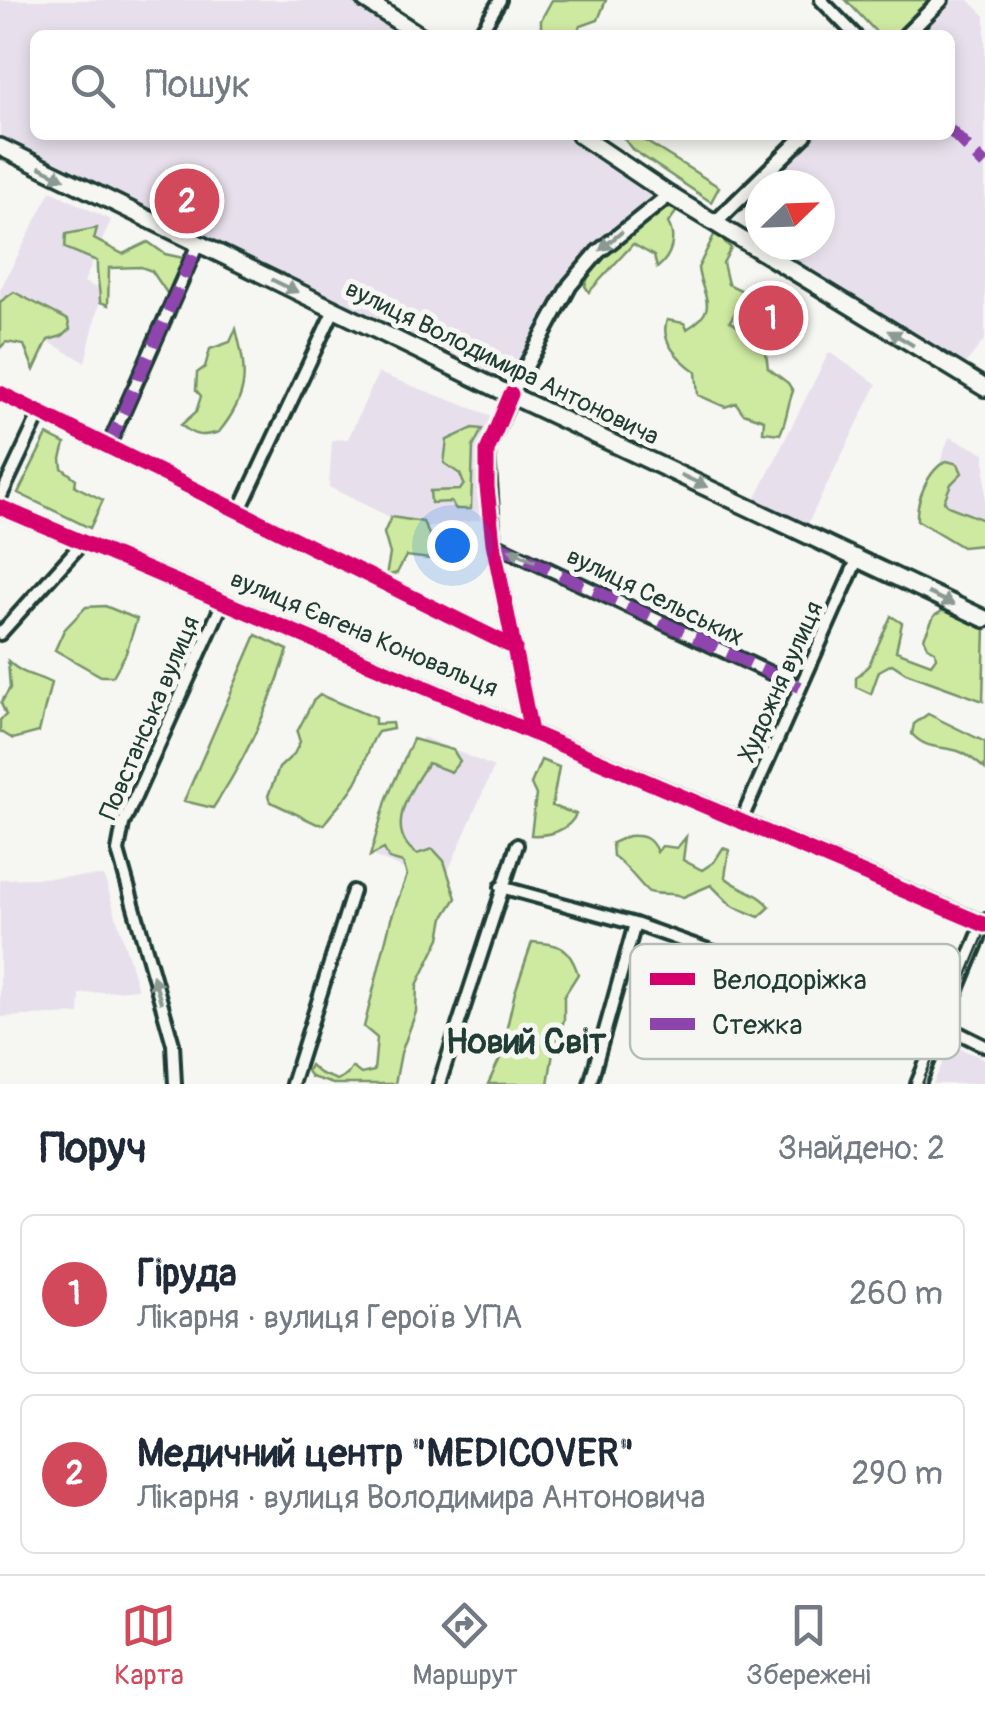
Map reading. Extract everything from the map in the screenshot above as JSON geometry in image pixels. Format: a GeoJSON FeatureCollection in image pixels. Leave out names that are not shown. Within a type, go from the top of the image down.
{"type":"FeatureCollection","features":[{"type":"Feature","properties":{"kind":"main road"},"geometry":{"type":"LineString","coordinates":[[364,0],[411,30]]}},
{"type":"Feature","properties":{"kind":"main road"},"geometry":{"type":"LineString","coordinates":[[588,140],[985,388]]}},
{"type":"Feature","properties":{"kind":"main road","name":"вулиця Володимира Антоновича"},"geometry":{"type":"LineString","coordinates":[[0,148],[985,619]]}},
{"type":"Feature","properties":{"kind":"street"},"geometry":{"type":"LineString","coordinates":[[482,30],[500,0]]}},
{"type":"Feature","properties":{"kind":"street"},"geometry":{"type":"LineString","coordinates":[[822,0],[851,30]]}},
{"type":"Feature","properties":{"kind":"street"},"geometry":{"type":"LineString","coordinates":[[911,30],[941,0]]}},
{"type":"Feature","properties":{"kind":"street"},"geometry":{"type":"LineString","coordinates":[[715,222],[801,140]]}},
{"type":"Feature","properties":{"kind":"street"},"geometry":{"type":"LineString","coordinates":[[530,732],[492,543],[487,451],[511,394],[570,285],[598,252],[669,194]]}},
{"type":"Feature","properties":{"kind":"street"},"geometry":{"type":"LineString","coordinates":[[108,447],[198,244]]}},
{"type":"Feature","properties":{"kind":"street"},"geometry":{"type":"LineString","coordinates":[[238,512],[334,310]]}},
{"type":"Feature","properties":{"kind":"street"},"geometry":{"type":"LineString","coordinates":[[0,393],[515,648]]}},
{"type":"Feature","properties":{"kind":"street"},"geometry":{"type":"LineString","coordinates":[[0,498],[40,413]]}},
{"type":"Feature","properties":{"kind":"street","name":"вулиця Євгена Коновальця"},"geometry":{"type":"LineString","coordinates":[[0,506],[985,923]]}},
{"type":"Feature","properties":{"kind":"street"},"geometry":{"type":"LineString","coordinates":[[0,634],[84,542]]}},
{"type":"Feature","properties":{"kind":"street","name":"вулиця Сельських"},"geometry":{"type":"LineString","coordinates":[[492,543],[800,687]]}},
{"type":"Feature","properties":{"kind":"street","name":"Художня вулиця"},"geometry":{"type":"LineString","coordinates":[[741,821],[857,560]]}},
{"type":"Feature","properties":{"kind":"street","name":"Повстанська вулиця"},"geometry":{"type":"LineString","coordinates":[[175,1084],[173,1044],[118,852],[123,824],[222,602]]}},
{"type":"Feature","properties":{"kind":"street"},"geometry":{"type":"LineString","coordinates":[[439,1084],[516,845]]}},
{"type":"Feature","properties":{"kind":"street"},"geometry":{"type":"LineString","coordinates":[[501,887],[692,944]]}},
{"type":"Feature","properties":{"kind":"street"},"geometry":{"type":"LineString","coordinates":[[292,1084],[353,899],[352,891]]}},
{"type":"Feature","properties":{"kind":"street"},"geometry":{"type":"LineString","coordinates":[[960,985],[985,923]]}},
{"type":"Feature","properties":{"kind":"street"},"geometry":{"type":"LineString","coordinates":[[590,1084],[635,924]]}},
{"type":"Feature","properties":{"kind":"street"},"geometry":{"type":"LineString","coordinates":[[960,1034],[985,1046]]}},
{"type":"Feature","properties":{"kind":"street"},"geometry":{"type":"LineString","coordinates":[[918,1084],[929,1059]]}},
{"type":"Feature","properties":{"kind":"shaded area"},"geometry":{"type":"Polygon","coordinates":[[[0,0],[353,0],[400,30],[30,30],[30,140],[576,140],[660,193],[590,253],[557,290],[509,386],[0,142],[0,0]]]}},
{"type":"Feature","properties":{"kind":"shaded area"},"geometry":{"type":"Polygon","coordinates":[[[949,0],[969,0],[985,16],[985,339],[961,369],[790,260],[835,260],[835,170],[780,170],[809,140],[955,140],[955,30],[919,30],[949,0]]]}},
{"type":"Feature","properties":{"kind":"shaded area"},"geometry":{"type":"Polygon","coordinates":[[[51,191],[111,220],[84,282],[102,291],[85,362],[0,315],[0,290],[51,191]]]}},
{"type":"Feature","properties":{"kind":"shaded area"},"geometry":{"type":"Polygon","coordinates":[[[829,352],[877,384],[805,529],[753,504],[829,352]]]}},
{"type":"Feature","properties":{"kind":"shaded area"},"geometry":{"type":"Polygon","coordinates":[[[378,373],[495,417],[485,519],[414,529],[329,487],[332,440],[348,439],[378,373]]]}},
{"type":"Feature","properties":{"kind":"shaded area"},"geometry":{"type":"Polygon","coordinates":[[[949,437],[985,453],[985,535],[923,512],[949,437]]]}},
{"type":"Feature","properties":{"kind":"shaded area"},"geometry":{"type":"Polygon","coordinates":[[[423,737],[494,767],[442,885],[373,856],[423,737]]]}},
{"type":"Feature","properties":{"kind":"shaded area"},"geometry":{"type":"Polygon","coordinates":[[[104,876],[138,989],[80,994],[79,1014],[0,1017],[0,879],[104,876]]]}},
{"type":"Feature","properties":{"kind":"shaded area"},"geometry":{"type":"Polygon","coordinates":[[[960,1049],[985,1059],[985,1084],[933,1084],[945,1059],[960,1059],[960,1049]]]}},
{"type":"Feature","properties":{"kind":"green space"},"geometry":{"type":"Polygon","coordinates":[[[552,0],[606,0],[598,20],[577,30],[541,30],[541,20],[552,0]]]}},
{"type":"Feature","properties":{"kind":"green space"},"geometry":{"type":"Polygon","coordinates":[[[846,0],[931,0],[901,30],[874,30],[846,0]]]}},
{"type":"Feature","properties":{"kind":"green space"},"geometry":{"type":"Polygon","coordinates":[[[625,140],[644,140],[719,187],[711,202],[632,149],[625,140]]]}},
{"type":"Feature","properties":{"kind":"green space"},"geometry":{"type":"Polygon","coordinates":[[[669,207],[679,208],[668,223],[672,241],[662,264],[657,268],[654,256],[633,244],[589,292],[585,286],[598,261],[669,207]]]}},
{"type":"Feature","properties":{"kind":"green space"},"geometry":{"type":"Polygon","coordinates":[[[97,228],[94,239],[123,254],[148,242],[165,254],[183,258],[169,296],[152,271],[141,267],[109,268],[108,305],[100,302],[97,261],[65,248],[66,234],[97,228]]]}},
{"type":"Feature","properties":{"kind":"green space"},"geometry":{"type":"Polygon","coordinates":[[[715,233],[731,248],[723,263],[728,284],[743,291],[743,300],[730,321],[765,346],[768,368],[793,391],[780,434],[763,432],[764,420],[743,413],[736,403],[725,407],[698,395],[696,372],[668,343],[667,320],[684,323],[687,329],[707,308],[698,268],[715,233]]]}},
{"type":"Feature","properties":{"kind":"green space"},"geometry":{"type":"Polygon","coordinates":[[[14,292],[68,320],[70,329],[48,340],[34,370],[24,345],[6,342],[0,348],[0,302],[14,292]]]}},
{"type":"Feature","properties":{"kind":"green space"},"geometry":{"type":"Polygon","coordinates":[[[236,329],[244,371],[241,394],[219,432],[195,434],[181,425],[196,412],[201,396],[196,390],[197,373],[205,367],[210,349],[230,342],[236,329]]]}},
{"type":"Feature","properties":{"kind":"green space"},"geometry":{"type":"Polygon","coordinates":[[[473,428],[482,429],[473,447],[471,509],[456,509],[451,502],[431,503],[430,491],[460,490],[464,484],[460,474],[444,463],[447,440],[473,428]]]}},
{"type":"Feature","properties":{"kind":"green space"},"geometry":{"type":"Polygon","coordinates":[[[47,435],[65,444],[62,468],[76,479],[75,486],[103,500],[90,528],[18,493],[47,435]]]}},
{"type":"Feature","properties":{"kind":"green space"},"geometry":{"type":"Polygon","coordinates":[[[947,461],[958,464],[962,473],[951,484],[944,501],[984,520],[982,545],[962,547],[917,520],[924,486],[947,461]]]}},
{"type":"Feature","properties":{"kind":"green space"},"geometry":{"type":"Polygon","coordinates":[[[391,517],[423,522],[437,551],[430,559],[406,556],[397,573],[386,576],[390,554],[384,533],[391,517]]]}},
{"type":"Feature","properties":{"kind":"green space"},"geometry":{"type":"Polygon","coordinates":[[[105,606],[137,619],[126,653],[113,676],[101,676],[55,650],[64,630],[86,607],[105,606]]]}},
{"type":"Feature","properties":{"kind":"green space"},"geometry":{"type":"Polygon","coordinates":[[[942,611],[985,626],[983,701],[906,673],[892,664],[879,671],[871,694],[856,687],[856,678],[869,665],[891,616],[902,623],[896,651],[931,664],[935,651],[924,638],[934,616],[942,611]]]}},
{"type":"Feature","properties":{"kind":"green space"},"geometry":{"type":"Polygon","coordinates":[[[256,635],[288,650],[265,712],[213,808],[184,801],[256,635]]]}},
{"type":"Feature","properties":{"kind":"green space"},"geometry":{"type":"Polygon","coordinates":[[[8,661],[51,683],[39,732],[13,739],[0,731],[0,720],[6,715],[1,703],[10,688],[8,661]]]}},
{"type":"Feature","properties":{"kind":"green space"},"geometry":{"type":"Polygon","coordinates":[[[320,695],[375,718],[375,724],[392,723],[393,729],[378,732],[356,784],[324,824],[271,802],[268,796],[279,768],[294,754],[300,742],[297,732],[320,695]]]}},
{"type":"Feature","properties":{"kind":"green space"},"geometry":{"type":"Polygon","coordinates":[[[928,714],[985,742],[985,769],[962,752],[917,739],[912,734],[914,724],[928,714]]]}},
{"type":"Feature","properties":{"kind":"green space"},"geometry":{"type":"Polygon","coordinates":[[[413,739],[453,750],[460,761],[451,772],[428,763],[408,797],[401,822],[407,845],[417,854],[433,849],[444,861],[456,898],[444,917],[440,938],[417,985],[416,1012],[395,1084],[333,1084],[311,1077],[307,1071],[310,1065],[337,1080],[352,1067],[361,1074],[374,1071],[377,1038],[364,1027],[391,919],[407,875],[403,863],[389,859],[384,849],[370,856],[387,798],[413,739]]]}},
{"type":"Feature","properties":{"kind":"green space"},"geometry":{"type":"Polygon","coordinates":[[[541,760],[559,767],[552,806],[576,814],[557,831],[531,835],[536,795],[531,784],[541,760]]]}},
{"type":"Feature","properties":{"kind":"green space"},"geometry":{"type":"Polygon","coordinates":[[[628,836],[646,838],[657,852],[662,846],[677,848],[686,837],[683,860],[702,870],[714,862],[723,848],[729,850],[725,877],[770,907],[759,917],[732,906],[711,885],[683,897],[649,892],[613,856],[612,843],[628,836]]]}},
{"type":"Feature","properties":{"kind":"green space"},"geometry":{"type":"Polygon","coordinates":[[[532,942],[562,948],[578,974],[564,996],[564,1020],[548,1084],[488,1084],[500,1058],[515,992],[532,942]]]}},
{"type":"Feature","properties":{"kind":"tram line"},"geometry":{"type":"LineString","coordinates":[[0,504],[976,916],[983,926],[983,937],[960,992]]}},
{"type":"Feature","properties":{"kind":"tram line"},"geometry":{"type":"LineString","coordinates":[[922,1084],[932,1059]]}},
{"type":"Feature","properties":{"kind":"marked path"},"geometry":{"type":"LineString","coordinates":[[955,135],[985,165]]}},
{"type":"Feature","properties":{"kind":"marked path"},"geometry":{"type":"LineString","coordinates":[[108,447],[198,244]]}},
{"type":"Feature","properties":{"kind":"marked path"},"geometry":{"type":"LineString","coordinates":[[493,543],[800,687]]}},
{"type":"Feature","properties":{"kind":"cycle path"},"geometry":{"type":"LineString","coordinates":[[0,393],[515,648]]}},
{"type":"Feature","properties":{"kind":"cycle path"},"geometry":{"type":"LineString","coordinates":[[511,394],[487,451],[487,487],[493,543],[531,732]]}},
{"type":"Feature","properties":{"kind":"cycle path"},"geometry":{"type":"LineString","coordinates":[[0,507],[985,925]]}},
{"type":"Feature","properties":{"kind":"place","name":"Медичний центр \"MEDICOVER\""},"geometry":{"type":"Point","coordinates":[187,201]}},
{"type":"Feature","properties":{"kind":"place","name":"Гіруда"},"geometry":{"type":"Point","coordinates":[771,318]}},
{"type":"Feature","properties":{"kind":"district","name":"Новий Світ"},"geometry":{"type":"Point","coordinates":[526,1042]}}]}
